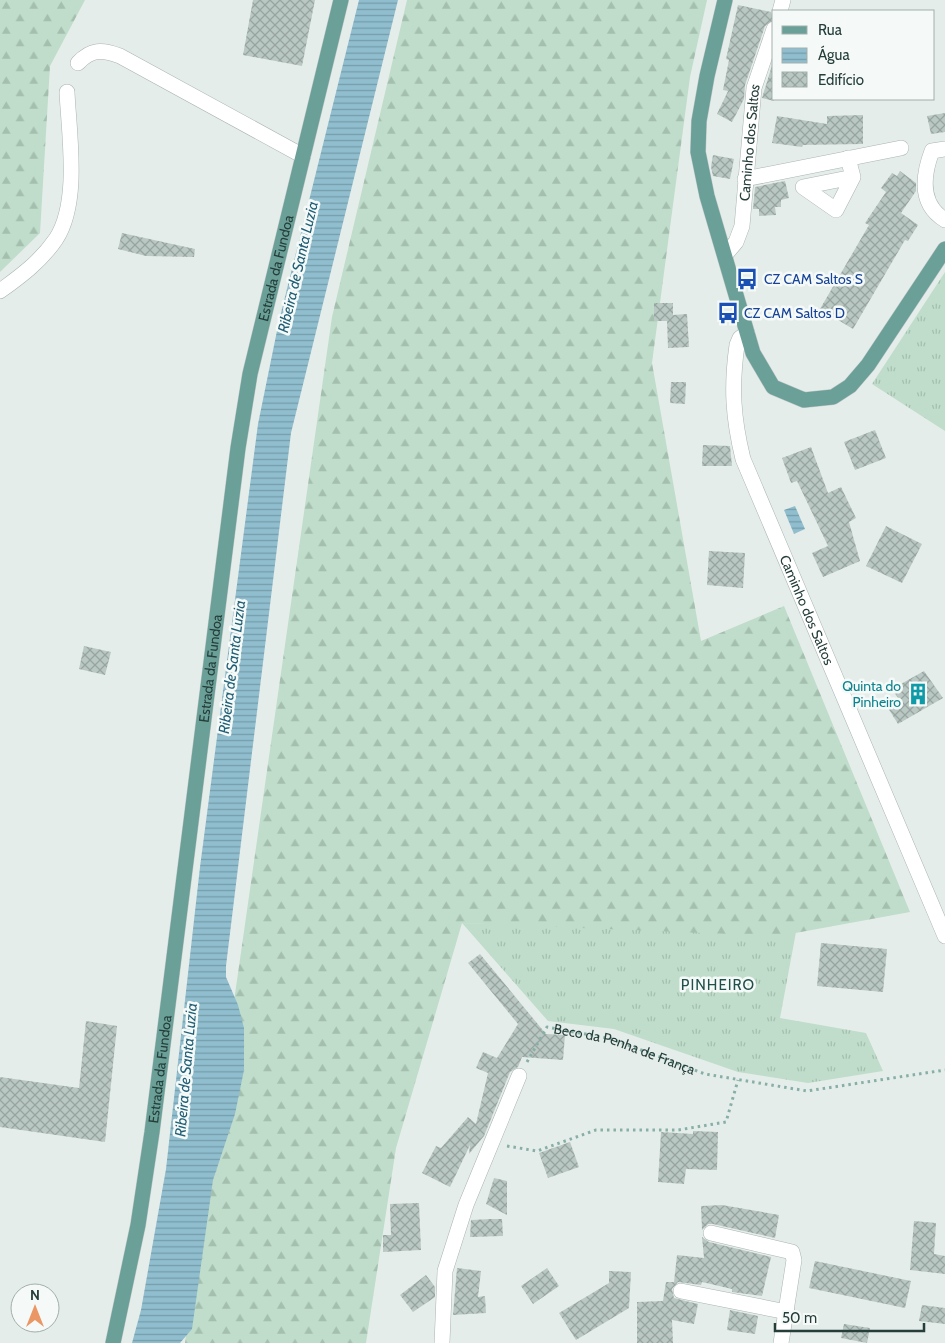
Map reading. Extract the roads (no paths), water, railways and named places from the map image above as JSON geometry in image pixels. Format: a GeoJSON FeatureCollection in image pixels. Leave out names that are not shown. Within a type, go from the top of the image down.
{"type":"FeatureCollection","features":[{"type":"Feature","properties":{"kind":"main road","name":"Estrada da Fundoa"},"geometry":{"type":"LineString","coordinates":[[113,1343],[138,1225],[152,1132],[241,429],[250,374],[341,0]]}},
{"type":"Feature","properties":{"kind":"main road"},"geometry":{"type":"LineString","coordinates":[[726,0],[707,76],[699,121],[698,152],[707,196],[753,353],[773,387],[804,400],[833,397],[850,386],[868,366],[945,249]]}},
{"type":"Feature","properties":{"kind":"street","name":"Caminho dos Saltos"},"geometry":{"type":"LineString","coordinates":[[725,255],[736,242],[742,226],[754,88],[772,35]]}},
{"type":"Feature","properties":{"kind":"street"},"geometry":{"type":"LineString","coordinates":[[78,63],[85,55],[95,51],[105,50],[120,56],[287,149],[303,156]]}},
{"type":"Feature","properties":{"kind":"street"},"geometry":{"type":"LineString","coordinates":[[0,291],[30,269],[56,238],[69,208],[70,171],[67,92]]}},
{"type":"Feature","properties":{"kind":"street"},"geometry":{"type":"LineString","coordinates":[[745,179],[901,148]]}},
{"type":"Feature","properties":{"kind":"street"},"geometry":{"type":"LineString","coordinates":[[945,149],[932,151],[923,181],[928,200],[945,220]]}},
{"type":"Feature","properties":{"kind":"street"},"geometry":{"type":"LineString","coordinates":[[848,158],[853,177]]}},
{"type":"Feature","properties":{"kind":"street","name":"Caminho dos Saltos"},"geometry":{"type":"LineString","coordinates":[[747,333],[740,338],[737,345],[732,402],[735,427],[744,459],[945,936]]}},
{"type":"Feature","properties":{"kind":"street"},"geometry":{"type":"LineString","coordinates":[[442,1343],[444,1271],[466,1204],[519,1076]]}},
{"type":"Feature","properties":{"kind":"street"},"geometry":{"type":"LineString","coordinates":[[711,1233],[792,1252],[794,1260],[781,1343]]}},
{"type":"Feature","properties":{"kind":"street"},"geometry":{"type":"LineString","coordinates":[[681,1291],[787,1312]]}},
{"type":"Feature","properties":{"kind":"water","name":"Ribeira de Santa Luzia"},"geometry":{"type":"Polygon","coordinates":[[[359,0],[398,0],[291,433],[226,966],[226,977],[238,1005],[244,1028],[244,1070],[235,1114],[213,1180],[192,1329],[180,1343],[132,1343],[141,1310],[166,1169],[200,867],[258,424],[279,321],[359,0]]]}},
{"type":"Feature","properties":{"kind":"water"},"geometry":{"type":"Polygon","coordinates":[[[795,506],[805,529],[794,534],[784,510],[795,506]]]}},
{"type":"Feature","properties":{"kind":"place","name":"CZ CAM Saltos S"},"geometry":{"type":"Point","coordinates":[747,279]}},
{"type":"Feature","properties":{"kind":"place","name":"CZ CAM Saltos D"},"geometry":{"type":"Point","coordinates":[728,313]}},
{"type":"Feature","properties":{"kind":"place","name":"Quinta do Pinheiro"},"geometry":{"type":"Point","coordinates":[918,694]}},
{"type":"Feature","properties":{"kind":"district","name":"PINHEIRO"},"geometry":{"type":"Point","coordinates":[718,985]}}]}
